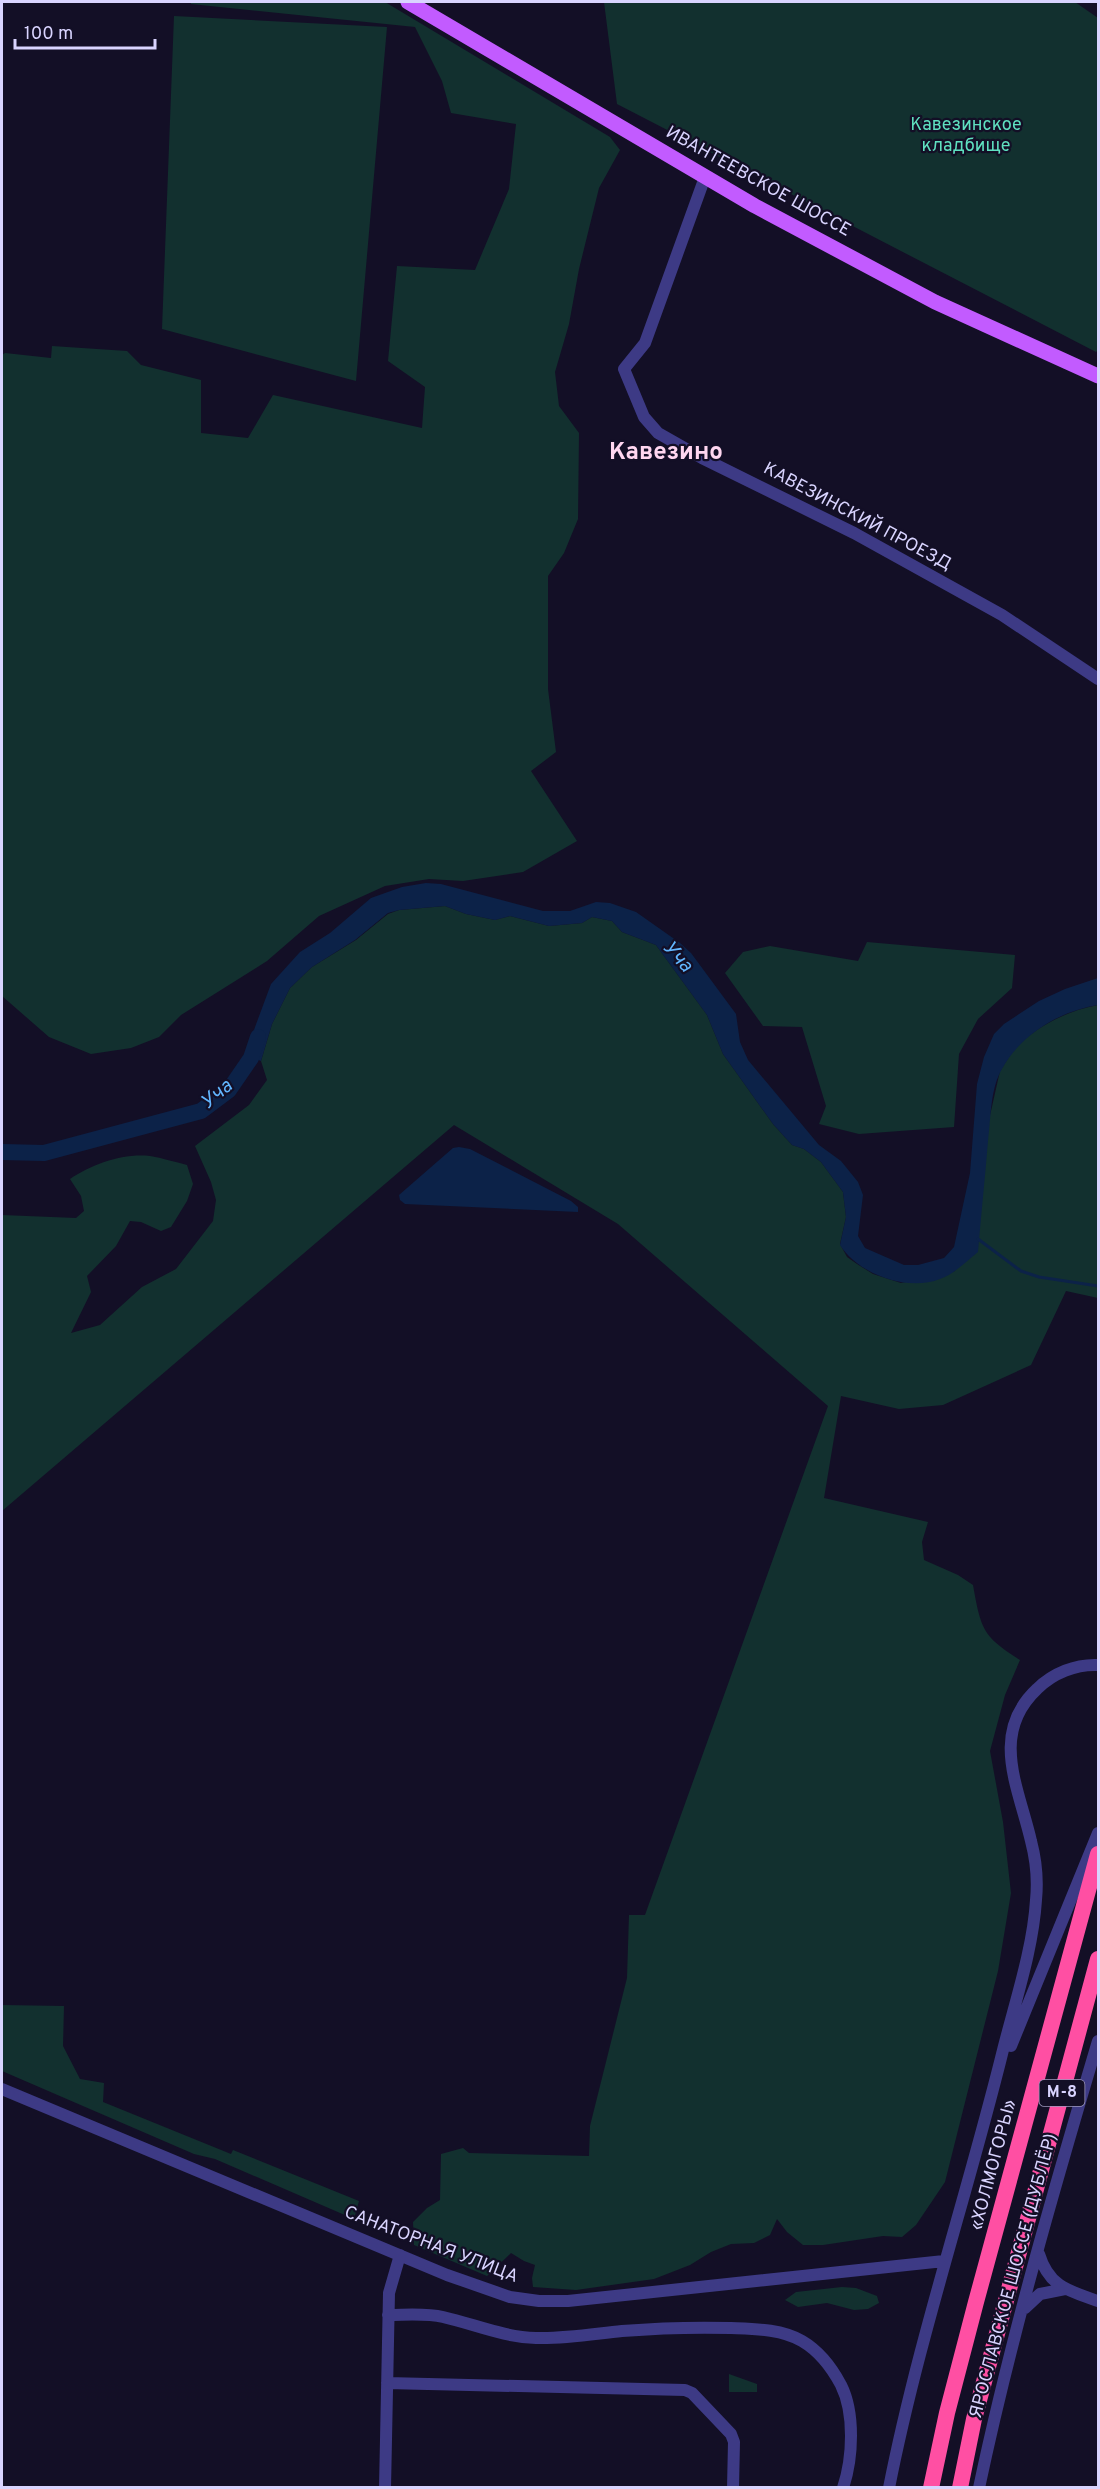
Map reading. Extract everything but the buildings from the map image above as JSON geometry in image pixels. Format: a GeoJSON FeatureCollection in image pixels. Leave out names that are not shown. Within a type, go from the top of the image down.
{"type":"FeatureCollection","features":[{"type":"Feature","properties":{"kind":"highway","name":"«ХОЛМОГОРЫ»"},"geometry":{"type":"LineString","coordinates":[[931,2487],[947,2413],[976,2302],[1098,1854]]}},
{"type":"Feature","properties":{"kind":"highway","name":"М-8"},"geometry":{"type":"LineString","coordinates":[[960,2487],[975,2418],[1098,1959]]}},
{"type":"Feature","properties":{"kind":"main road","name":"ИВАНТЕЕВСКОЕ ШОССЕ"},"geometry":{"type":"LineString","coordinates":[[408,2],[606,116],[705,177],[935,302],[1098,376]]}},
{"type":"Feature","properties":{"kind":"main road"},"geometry":{"type":"LineString","coordinates":[[1073,366],[1098,370]]}},
{"type":"Feature","properties":{"kind":"main road"},"geometry":{"type":"LineString","coordinates":[[1073,366],[1098,382]]}},
{"type":"Feature","properties":{"kind":"street","name":"КАВЕЗИНСКИЙ ПРОЕЗД"},"geometry":{"type":"LineString","coordinates":[[705,177],[645,343],[624,369],[644,417],[658,433],[702,458],[854,533],[1002,615],[1098,679]]}},
{"type":"Feature","properties":{"kind":"street"},"geometry":{"type":"LineString","coordinates":[[889,2487],[899,2438],[944,2261],[992,2096],[1032,1932],[1037,1875],[1032,1842],[1010,1752],[1011,1733],[1019,1712],[1041,1685],[1072,1668],[1098,1665]]}},
{"type":"Feature","properties":{"kind":"street"},"geometry":{"type":"LineString","coordinates":[[992,2096],[1021,2019],[1098,1833]]}},
{"type":"Feature","properties":{"kind":"street","name":"ЯРОСЛАВСКОЕ ШОССЕ (ДУБЛЁР)"},"geometry":{"type":"LineString","coordinates":[[979,2487],[995,2410],[1098,2041]]}},
{"type":"Feature","properties":{"kind":"street","name":"САНАТОРНАЯ УЛИЦА"},"geometry":{"type":"LineString","coordinates":[[2,2089],[400,2255],[510,2297],[568,2301],[944,2261]]}},
{"type":"Feature","properties":{"kind":"street"},"geometry":{"type":"LineString","coordinates":[[1038,2253],[1042,2266],[1051,2279],[1065,2289],[1098,2301]]}},
{"type":"Feature","properties":{"kind":"street"},"geometry":{"type":"LineString","coordinates":[[384,2487],[389,2293],[400,2255]]}},
{"type":"Feature","properties":{"kind":"street"},"geometry":{"type":"LineString","coordinates":[[1021,2314],[1030,2301],[1040,2294],[1065,2289]]}},
{"type":"Feature","properties":{"kind":"street"},"geometry":{"type":"LineString","coordinates":[[388,2315],[440,2316],[502,2334],[535,2338],[567,2338],[664,2328],[755,2329],[780,2332],[802,2341],[816,2352],[829,2364],[844,2391],[850,2425],[846,2478],[843,2487]]}},
{"type":"Feature","properties":{"kind":"street"},"geometry":{"type":"LineString","coordinates":[[387,2383],[685,2390],[692,2393],[731,2434],[734,2442],[733,2487]]}},
{"type":"Feature","properties":{"kind":"green space"},"geometry":{"type":"Polygon","coordinates":[[[191,2],[385,2],[610,137],[620,150],[599,188],[579,269],[569,324],[555,372],[559,406],[579,433],[578,519],[564,553],[548,576],[548,689],[556,752],[531,771],[577,841],[523,872],[463,881],[429,879],[385,886],[319,916],[267,961],[181,1015],[159,1037],[131,1048],[91,1054],[49,1037],[2,996],[2,355],[5,353],[51,358],[52,346],[127,351],[141,365],[201,380],[201,433],[248,438],[273,395],[422,428],[425,387],[388,361],[397,266],[475,270],[509,189],[516,124],[451,113],[442,81],[415,27],[191,4],[191,2]]]}},
{"type":"Feature","properties":{"kind":"green space","name":"Кавезинское кладбище"},"geometry":{"type":"Polygon","coordinates":[[[604,2],[1075,2],[1098,18],[1098,350],[1096,352],[617,104],[604,2]]]}},
{"type":"Feature","properties":{"kind":"green space"},"geometry":{"type":"Polygon","coordinates":[[[174,16],[387,27],[356,381],[162,329],[174,16]]]}},
{"type":"Feature","properties":{"kind":"green space"},"geometry":{"type":"Polygon","coordinates":[[[445,906],[466,914],[495,920],[510,916],[549,926],[582,923],[592,917],[612,921],[622,932],[656,945],[707,1015],[723,1054],[773,1124],[792,1145],[804,1149],[821,1162],[843,1192],[846,1217],[840,1244],[847,1257],[873,1274],[901,1283],[955,1271],[1000,1071],[1011,1053],[1019,1044],[1046,1024],[1077,1010],[1098,1005],[1098,1298],[1066,1291],[1031,1365],[943,1405],[899,1409],[841,1396],[824,1498],[928,1522],[922,1542],[924,1560],[958,1575],[973,1585],[978,1612],[985,1630],[1007,1652],[1020,1660],[1005,1695],[990,1751],[1003,1822],[1011,1893],[998,1971],[945,2182],[916,2225],[902,2237],[883,2236],[823,2245],[803,2245],[787,2232],[777,2219],[770,2235],[754,2243],[731,2244],[711,2252],[690,2265],[654,2279],[576,2290],[533,2287],[532,2278],[535,2265],[511,2253],[487,2276],[414,2245],[413,2222],[427,2208],[440,2200],[441,2154],[463,2148],[469,2153],[589,2156],[590,2126],[627,1978],[629,1915],[645,1915],[828,1406],[618,1224],[454,1125],[2,1511],[2,1215],[76,1218],[84,1211],[81,1196],[70,1179],[88,1169],[119,1158],[150,1156],[187,1165],[193,1184],[187,1201],[171,1227],[161,1231],[141,1222],[130,1221],[116,1246],[87,1276],[91,1292],[71,1333],[100,1325],[142,1287],[176,1269],[213,1221],[216,1200],[211,1182],[195,1146],[249,1105],[267,1080],[261,1061],[272,1024],[290,988],[312,967],[356,940],[388,914],[399,910],[445,906]]]}},
{"type":"Feature","properties":{"kind":"green space"},"geometry":{"type":"Polygon","coordinates":[[[867,942],[1015,955],[1012,988],[978,1019],[959,1054],[954,1127],[859,1134],[819,1124],[826,1106],[802,1027],[763,1026],[725,973],[743,952],[770,946],[858,961],[867,942]]]}},
{"type":"Feature","properties":{"kind":"green space"},"geometry":{"type":"Polygon","coordinates":[[[2,2005],[64,2006],[63,2046],[80,2079],[104,2083],[103,2102],[231,2154],[233,2150],[359,2201],[354,2219],[215,2159],[194,2154],[2,2071],[2,2005]]]}},
{"type":"Feature","properties":{"kind":"green space"},"geometry":{"type":"Polygon","coordinates":[[[842,2287],[856,2288],[877,2296],[879,2303],[868,2309],[854,2310],[827,2303],[798,2307],[785,2300],[796,2292],[842,2287]]]}},
{"type":"Feature","properties":{"kind":"green space"},"geometry":{"type":"Polygon","coordinates":[[[729,2374],[757,2384],[757,2392],[729,2392],[729,2374]]]}},
{"type":"Feature","properties":{"kind":"water"},"geometry":{"type":"Polygon","coordinates":[[[426,883],[441,884],[543,911],[570,911],[596,902],[610,903],[636,912],[680,943],[691,953],[736,1014],[740,1042],[748,1060],[819,1145],[841,1161],[858,1182],[863,1195],[858,1236],[865,1248],[904,1265],[918,1265],[944,1258],[954,1247],[970,1173],[977,1084],[984,1057],[994,1034],[1004,1024],[1039,1001],[1098,978],[1098,1005],[1070,1013],[1043,1026],[1010,1056],[998,1077],[992,1104],[978,1252],[955,1271],[940,1279],[927,1282],[899,1282],[871,1272],[848,1255],[840,1245],[846,1217],[843,1192],[821,1162],[804,1149],[792,1145],[773,1124],[723,1054],[707,1015],[656,945],[622,932],[612,921],[592,917],[582,923],[549,926],[510,916],[495,920],[466,914],[445,906],[388,913],[355,940],[312,967],[290,988],[272,1024],[261,1061],[245,1054],[271,984],[300,952],[330,933],[371,898],[402,887],[426,883]]]}},
{"type":"Feature","properties":{"kind":"water"},"geometry":{"type":"Polygon","coordinates":[[[453,1148],[470,1149],[571,1201],[578,1207],[578,1212],[405,1204],[400,1200],[399,1195],[453,1148]]]}},
{"type":"Feature","properties":{"kind":"waterway","name":"Уча"},"geometry":{"type":"LineString","coordinates":[[2,1152],[44,1153],[201,1111],[229,1090],[251,1058],[258,1037]]}},
{"type":"Feature","properties":{"kind":"waterway"},"geometry":{"type":"LineString","coordinates":[[978,1239],[1021,1271],[1039,1277],[1098,1286]]}},
{"type":"Feature","properties":{"kind":"district","name":"Кавезино"},"geometry":{"type":"Point","coordinates":[666,453]}}]}
